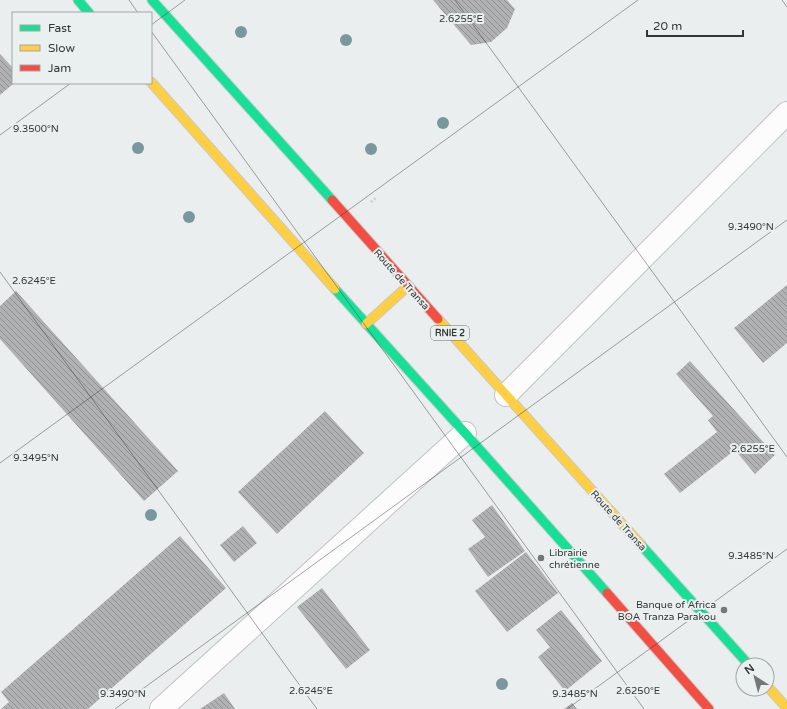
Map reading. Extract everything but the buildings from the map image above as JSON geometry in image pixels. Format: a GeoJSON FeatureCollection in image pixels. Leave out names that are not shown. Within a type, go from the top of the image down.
{"type":"FeatureCollection","features":[{"type":"Feature","properties":{"kind":"main road"},"geometry":{"type":"LineString","coordinates":[[78,0],[88,12]]}},
{"type":"Feature","properties":{"kind":"main road","name":"Route de Transa"},"geometry":{"type":"LineString","coordinates":[[152,0],[742,657]]}},
{"type":"Feature","properties":{"kind":"main road"},"geometry":{"type":"LineString","coordinates":[[152,83],[465,433],[709,709]]}},
{"type":"Feature","properties":{"kind":"main road"},"geometry":{"type":"LineString","coordinates":[[366,324],[408,286]]}},
{"type":"Feature","properties":{"kind":"main road"},"geometry":{"type":"LineString","coordinates":[[775,695],[787,708]]}},
{"type":"Feature","properties":{"kind":"street"},"geometry":{"type":"LineString","coordinates":[[506,395],[787,113]]}},
{"type":"Feature","properties":{"kind":"street"},"geometry":{"type":"LineString","coordinates":[[161,709],[465,433]]}},
{"type":"Feature","properties":{"kind":"traffic: fast"},"geometry":{"type":"LineString","coordinates":[[78,0],[88,12]]}},
{"type":"Feature","properties":{"kind":"traffic: fast"},"geometry":{"type":"LineString","coordinates":[[152,0],[332,200]]}},
{"type":"Feature","properties":{"kind":"traffic: fast"},"geometry":{"type":"LineString","coordinates":[[335,289],[607,593]]}},
{"type":"Feature","properties":{"kind":"traffic: fast"},"geometry":{"type":"LineString","coordinates":[[641,545],[742,657]]}},
{"type":"Feature","properties":{"kind":"traffic: slow"},"geometry":{"type":"LineString","coordinates":[[152,83],[335,289]]}},
{"type":"Feature","properties":{"kind":"traffic: slow"},"geometry":{"type":"LineString","coordinates":[[366,324],[408,286]]}},
{"type":"Feature","properties":{"kind":"traffic: slow"},"geometry":{"type":"LineString","coordinates":[[438,319],[641,545]]}},
{"type":"Feature","properties":{"kind":"traffic: slow"},"geometry":{"type":"LineString","coordinates":[[775,695],[787,708]]}},
{"type":"Feature","properties":{"kind":"traffic: jam"},"geometry":{"type":"LineString","coordinates":[[332,200],[438,319]]}},
{"type":"Feature","properties":{"kind":"traffic: jam"},"geometry":{"type":"LineString","coordinates":[[607,593],[709,709]]}},
{"type":"Feature","properties":{"kind":"place","name":"Librairie chrétienne"},"geometry":{"type":"Point","coordinates":[541,558]}},
{"type":"Feature","properties":{"kind":"place","name":"Banque of Africa BOA Tranza Parakou"},"geometry":{"type":"Point","coordinates":[724,610]}}]}
